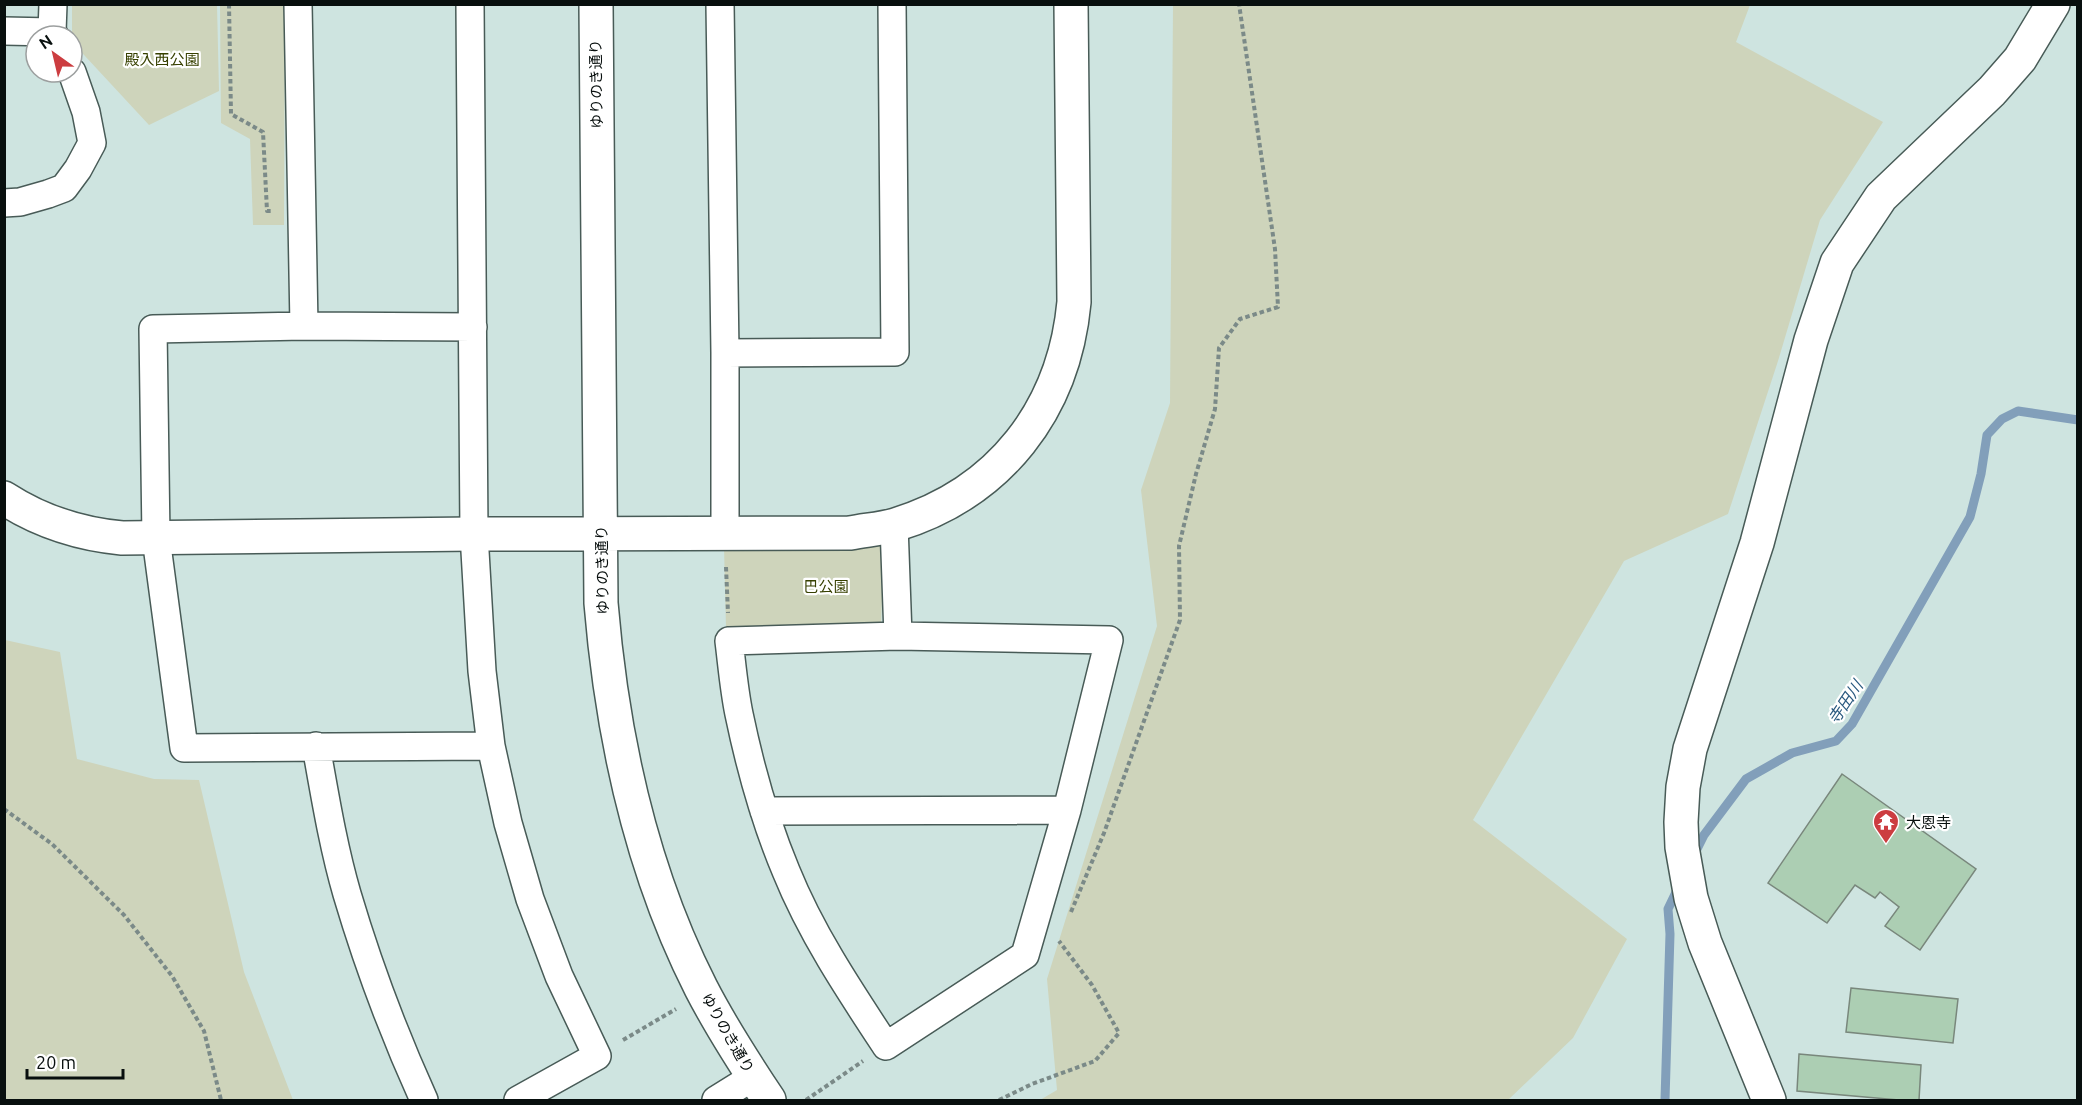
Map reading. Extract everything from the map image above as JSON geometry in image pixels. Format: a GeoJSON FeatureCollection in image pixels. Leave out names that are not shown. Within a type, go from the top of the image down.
{"type":"FeatureCollection","features":[{"type":"Feature","properties":{"kind":"street"},"geometry":{"type":"LineString","coordinates":[[53,4],[54,24]]}},
{"type":"Feature","properties":{"kind":"street"},"geometry":{"type":"LineString","coordinates":[[298,4],[304,326]]}},
{"type":"Feature","properties":{"kind":"street"},"geometry":{"type":"LineString","coordinates":[[470,4],[474,534],[482,671],[491,746],[508,823],[530,899],[559,976],[597,1056],[518,1101]]}},
{"type":"Feature","properties":{"kind":"street","name":"ゆりのき通り"},"geometry":{"type":"LineString","coordinates":[[596,4],[601,603],[609,684],[617,732],[639,826],[667,909],[701,987],[761,1089]]}},
{"type":"Feature","properties":{"kind":"street"},"geometry":{"type":"LineString","coordinates":[[720,4],[725,532]]}},
{"type":"Feature","properties":{"kind":"street"},"geometry":{"type":"LineString","coordinates":[[725,353],[896,352],[892,4]]}},
{"type":"Feature","properties":{"kind":"street"},"geometry":{"type":"LineString","coordinates":[[4,498],[40,519],[93,535],[122,538],[725,532],[850,533],[894,525],[937,508],[963,493],[1004,462],[1032,427],[1053,389],[1061,368],[1074,302],[1071,4]]}},
{"type":"Feature","properties":{"kind":"street"},"geometry":{"type":"LineString","coordinates":[[1769,1101],[1705,943],[1691,898],[1682,847],[1683,787],[1690,749],[1757,543],[1811,340],[1837,263],[1881,197],[1992,91],[2020,59],[2053,4]]}},
{"type":"Feature","properties":{"kind":"street"},"geometry":{"type":"LineString","coordinates":[[4,31],[24,32]]}},
{"type":"Feature","properties":{"kind":"street"},"geometry":{"type":"LineString","coordinates":[[4,203],[39,197],[64,188],[78,169],[92,143],[86,112],[76,84]]}},
{"type":"Feature","properties":{"kind":"street"},"geometry":{"type":"LineString","coordinates":[[473,327],[304,326],[153,329],[156,538],[184,748],[491,746]]}},
{"type":"Feature","properties":{"kind":"street"},"geometry":{"type":"LineString","coordinates":[[894,525],[898,636]]}},
{"type":"Feature","properties":{"kind":"street"},"geometry":{"type":"LineString","coordinates":[[898,636],[1109,640],[1067,810],[1025,955],[886,1046],[850,992],[817,935],[786,872],[764,811],[738,713],[729,641],[898,636]]}},
{"type":"Feature","properties":{"kind":"street"},"geometry":{"type":"LineString","coordinates":[[316,746],[347,893],[366,954],[424,1101]]}},
{"type":"Feature","properties":{"kind":"street"},"geometry":{"type":"LineString","coordinates":[[764,811],[1067,810]]}},
{"type":"Feature","properties":{"kind":"street"},"geometry":{"type":"LineString","coordinates":[[716,1101],[761,1089]]}},
{"type":"Feature","properties":{"kind":"path"},"geometry":{"type":"LineString","coordinates":[[229,4],[231,114],[263,132],[267,211]]}},
{"type":"Feature","properties":{"kind":"path"},"geometry":{"type":"LineString","coordinates":[[1068,920],[1104,832],[1180,620],[1179,546],[1196,474],[1215,409],[1219,348],[1240,319],[1278,307],[1275,249],[1239,4]]}},
{"type":"Feature","properties":{"kind":"path"},"geometry":{"type":"LineString","coordinates":[[725,532],[729,641]]}},
{"type":"Feature","properties":{"kind":"path"},"geometry":{"type":"LineString","coordinates":[[4,809],[52,844],[124,915],[172,976],[204,1031],[221,1101]]}},
{"type":"Feature","properties":{"kind":"path"},"geometry":{"type":"LineString","coordinates":[[999,1101],[1032,1084],[1095,1061],[1119,1033],[1092,985],[1059,941],[1063,931]]}},
{"type":"Feature","properties":{"kind":"path"},"geometry":{"type":"LineString","coordinates":[[597,1056],[676,1009]]}},
{"type":"Feature","properties":{"kind":"path"},"geometry":{"type":"LineString","coordinates":[[806,1101],[886,1046]]}},
{"type":"Feature","properties":{"kind":"green space","name":"殿入西公園"},"geometry":{"type":"Polygon","coordinates":[[[72,5],[217,5],[219,91],[149,125],[84,55],[84,24],[72,24],[72,5]]]}},
{"type":"Feature","properties":{"kind":"green space"},"geometry":{"type":"Polygon","coordinates":[[[220,5],[285,5],[284,225],[253,225],[250,139],[221,123],[220,5]]]}},
{"type":"Feature","properties":{"kind":"green space"},"geometry":{"type":"Polygon","coordinates":[[[1173,5],[1750,5],[1736,42],[1883,122],[1820,220],[1778,361],[1728,514],[1624,561],[1473,820],[1627,939],[1573,1038],[1508,1100],[1040,1100],[1057,1090],[1047,979],[1157,626],[1141,490],[1170,403],[1173,5]]]}},
{"type":"Feature","properties":{"kind":"green space","name":"巴公園"},"geometry":{"type":"Polygon","coordinates":[[[884,542],[881,627],[726,628],[724,547],[884,542]]]}},
{"type":"Feature","properties":{"kind":"green space"},"geometry":{"type":"Polygon","coordinates":[[[5,640],[60,652],[77,759],[154,779],[199,780],[244,972],[293,1100],[5,1100],[5,640]]]}},
{"type":"Feature","properties":{"kind":"building"},"geometry":{"type":"Polygon","coordinates":[[[1842,774],[1976,869],[1920,950],[1885,926],[1899,907],[1880,892],[1875,898],[1855,885],[1827,923],[1768,883],[1842,774]]]}},
{"type":"Feature","properties":{"kind":"building"},"geometry":{"type":"Polygon","coordinates":[[[1851,988],[1958,999],[1953,1043],[1846,1032],[1851,988]]]}},
{"type":"Feature","properties":{"kind":"building"},"geometry":{"type":"Polygon","coordinates":[[[1799,1054],[1921,1065],[1919,1100],[1797,1091],[1799,1054]]]}},
{"type":"Feature","properties":{"kind":"waterway","name":"寺田川"},"geometry":{"type":"LineString","coordinates":[[1694,855],[1704,835],[1746,779],[1792,753],[1836,741],[1852,724],[1970,517],[1981,474],[1987,435],[2002,419],[2018,411],[2078,420]]}},
{"type":"Feature","properties":{"kind":"waterway","name":"寺田川"},"geometry":{"type":"LineString","coordinates":[[1665,1100],[1670,934],[1668,909],[1679,886]]}},
{"type":"Feature","properties":{"kind":"place","name":"大恩寺"},"geometry":{"type":"Point","coordinates":[1886,845]}}]}
